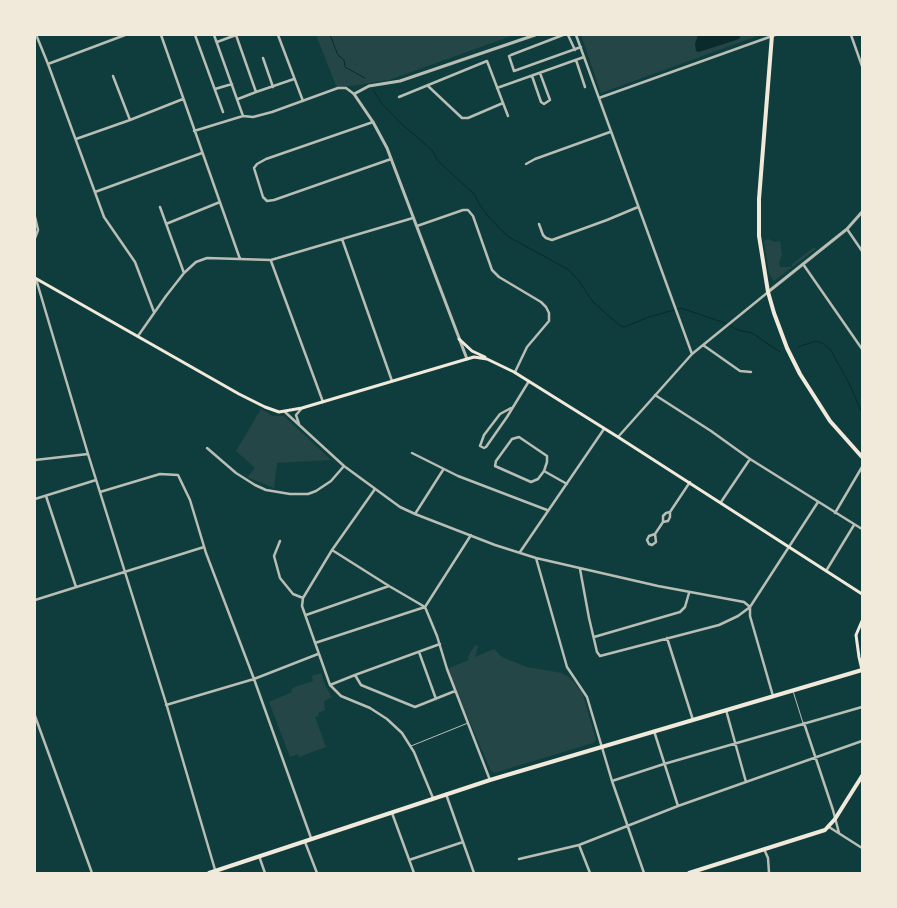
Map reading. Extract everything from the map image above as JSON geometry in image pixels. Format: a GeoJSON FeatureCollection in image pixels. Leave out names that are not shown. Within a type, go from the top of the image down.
{"type":"FeatureCollection","features":[{"type":"Feature","properties":{"kind":"main road"},"geometry":{"type":"LineString","coordinates":[[773,35],[759,199],[760,244],[768,292],[787,348],[800,374],[830,421],[862,457]]}},
{"type":"Feature","properties":{"kind":"main road"},"geometry":{"type":"LineString","coordinates":[[35,278],[272,410],[285,412],[302,408],[474,357],[487,359]]}},
{"type":"Feature","properties":{"kind":"main road"},"geometry":{"type":"LineString","coordinates":[[459,338],[472,351],[514,372],[690,482],[862,594]]}},
{"type":"Feature","properties":{"kind":"main road"},"geometry":{"type":"LineString","coordinates":[[209,873],[490,780],[862,670],[856,635],[862,621]]}},
{"type":"Feature","properties":{"kind":"main road"},"geometry":{"type":"LineString","coordinates":[[690,873],[822,831],[829,827],[835,819],[862,776]]}},
{"type":"Feature","properties":{"kind":"street"},"geometry":{"type":"LineString","coordinates":[[48,64],[125,35]]}},
{"type":"Feature","properties":{"kind":"street"},"geometry":{"type":"LineString","coordinates":[[161,35],[240,259]]}},
{"type":"Feature","properties":{"kind":"street"},"geometry":{"type":"LineString","coordinates":[[195,35],[223,112]]}},
{"type":"Feature","properties":{"kind":"street"},"geometry":{"type":"LineString","coordinates":[[214,35],[243,116]]}},
{"type":"Feature","properties":{"kind":"street"},"geometry":{"type":"LineString","coordinates":[[217,42],[236,35],[256,92]]}},
{"type":"Feature","properties":{"kind":"street"},"geometry":{"type":"LineString","coordinates":[[278,35],[302,101]]}},
{"type":"Feature","properties":{"kind":"street"},"geometry":{"type":"LineString","coordinates":[[354,94],[369,86],[400,81],[535,35]]}},
{"type":"Feature","properties":{"kind":"street"},"geometry":{"type":"LineString","coordinates":[[563,35],[511,54],[509,56],[514,70],[581,48]]}},
{"type":"Feature","properties":{"kind":"street"},"geometry":{"type":"LineString","coordinates":[[568,35],[575,50]]}},
{"type":"Feature","properties":{"kind":"street"},"geometry":{"type":"LineString","coordinates":[[576,35],[692,354]]}},
{"type":"Feature","properties":{"kind":"street"},"geometry":{"type":"LineString","coordinates":[[599,98],[773,35]]}},
{"type":"Feature","properties":{"kind":"street"},"geometry":{"type":"LineString","coordinates":[[851,35],[862,66]]}},
{"type":"Feature","properties":{"kind":"street"},"geometry":{"type":"LineString","coordinates":[[35,36],[48,64],[104,217],[135,262],[154,312]]}},
{"type":"Feature","properties":{"kind":"street"},"geometry":{"type":"LineString","coordinates":[[497,88],[584,57]]}},
{"type":"Feature","properties":{"kind":"street"},"geometry":{"type":"LineString","coordinates":[[263,58],[273,86]]}},
{"type":"Feature","properties":{"kind":"street"},"geometry":{"type":"LineString","coordinates":[[576,60],[585,87]]}},
{"type":"Feature","properties":{"kind":"street"},"geometry":{"type":"LineString","coordinates":[[399,97],[487,61],[508,116]]}},
{"type":"Feature","properties":{"kind":"street"},"geometry":{"type":"LineString","coordinates":[[532,76],[541,102],[544,104],[550,100],[540,73]]}},
{"type":"Feature","properties":{"kind":"street"},"geometry":{"type":"LineString","coordinates":[[113,76],[130,120]]}},
{"type":"Feature","properties":{"kind":"street"},"geometry":{"type":"LineString","coordinates":[[237,99],[294,79]]}},
{"type":"Feature","properties":{"kind":"street"},"geometry":{"type":"LineString","coordinates":[[215,89],[232,84]]}},
{"type":"Feature","properties":{"kind":"street"},"geometry":{"type":"LineString","coordinates":[[428,86],[462,118],[468,118],[503,103]]}},
{"type":"Feature","properties":{"kind":"street"},"geometry":{"type":"LineString","coordinates":[[194,131],[243,116],[254,117],[338,88],[346,88],[354,94],[373,122],[391,159],[467,359]]}},
{"type":"Feature","properties":{"kind":"street"},"geometry":{"type":"LineString","coordinates":[[76,139],[183,99]]}},
{"type":"Feature","properties":{"kind":"street"},"geometry":{"type":"LineString","coordinates":[[373,122],[285,152],[257,164],[254,168],[263,197],[267,201],[274,200],[391,159]]}},
{"type":"Feature","properties":{"kind":"street"},"geometry":{"type":"LineString","coordinates":[[526,164],[535,159],[611,132]]}},
{"type":"Feature","properties":{"kind":"street"},"geometry":{"type":"LineString","coordinates":[[95,192],[202,153]]}},
{"type":"Feature","properties":{"kind":"street"},"geometry":{"type":"LineString","coordinates":[[166,224],[220,202]]}},
{"type":"Feature","properties":{"kind":"street"},"geometry":{"type":"LineString","coordinates":[[160,207],[184,273]]}},
{"type":"Feature","properties":{"kind":"street"},"geometry":{"type":"LineString","coordinates":[[538,224],[543,235],[552,240],[638,207]]}},
{"type":"Feature","properties":{"kind":"street"},"geometry":{"type":"LineString","coordinates":[[417,226],[468,210],[474,216],[492,270],[499,277],[542,302],[546,307],[549,313],[548,320],[527,347],[514,372]]}},
{"type":"Feature","properties":{"kind":"street"},"geometry":{"type":"LineString","coordinates":[[618,437],[692,354],[846,229],[862,212]]}},
{"type":"Feature","properties":{"kind":"street"},"geometry":{"type":"LineString","coordinates":[[35,217],[38,230],[35,238]]}},
{"type":"Feature","properties":{"kind":"street"},"geometry":{"type":"LineString","coordinates":[[138,336],[184,273],[196,262],[208,258],[271,260],[414,218]]}},
{"type":"Feature","properties":{"kind":"street"},"geometry":{"type":"LineString","coordinates":[[846,229],[862,250]]}},
{"type":"Feature","properties":{"kind":"street"},"geometry":{"type":"LineString","coordinates":[[342,239],[392,381]]}},
{"type":"Feature","properties":{"kind":"street"},"geometry":{"type":"LineString","coordinates":[[271,260],[323,402]]}},
{"type":"Feature","properties":{"kind":"street"},"geometry":{"type":"LineString","coordinates":[[803,264],[862,349]]}},
{"type":"Feature","properties":{"kind":"street"},"geometry":{"type":"LineString","coordinates":[[35,278],[216,872]]}},
{"type":"Feature","properties":{"kind":"street"},"geometry":{"type":"LineString","coordinates":[[703,345],[740,371],[751,372]]}},
{"type":"Feature","properties":{"kind":"street"},"geometry":{"type":"LineString","coordinates":[[511,408],[500,414],[484,435],[480,446],[486,447],[507,417],[528,381]]}},
{"type":"Feature","properties":{"kind":"street"},"geometry":{"type":"LineString","coordinates":[[655,395],[750,459],[862,529]]}},
{"type":"Feature","properties":{"kind":"street"},"geometry":{"type":"LineString","coordinates":[[301,428],[296,418],[302,408]]}},
{"type":"Feature","properties":{"kind":"street"},"geometry":{"type":"LineString","coordinates":[[285,412],[344,466],[400,507],[415,514],[495,545],[536,558],[580,569],[744,602],[750,607]]}},
{"type":"Feature","properties":{"kind":"street"},"geometry":{"type":"LineString","coordinates":[[520,552],[547,510],[604,430]]}},
{"type":"Feature","properties":{"kind":"street"},"geometry":{"type":"LineString","coordinates":[[519,437],[547,456],[548,462],[544,471],[538,479],[531,482],[495,466],[496,461],[512,439],[519,437]]}},
{"type":"Feature","properties":{"kind":"street"},"geometry":{"type":"LineString","coordinates":[[207,448],[236,473],[255,486],[290,494],[308,494],[324,487],[344,466]]}},
{"type":"Feature","properties":{"kind":"street"},"geometry":{"type":"LineString","coordinates":[[412,453],[443,470],[547,510]]}},
{"type":"Feature","properties":{"kind":"street"},"geometry":{"type":"LineString","coordinates":[[35,460],[88,454]]}},
{"type":"Feature","properties":{"kind":"street"},"geometry":{"type":"LineString","coordinates":[[721,502],[750,459]]}},
{"type":"Feature","properties":{"kind":"street"},"geometry":{"type":"LineString","coordinates":[[834,513],[862,467]]}},
{"type":"Feature","properties":{"kind":"street"},"geometry":{"type":"LineString","coordinates":[[415,514],[443,470]]}},
{"type":"Feature","properties":{"kind":"street"},"geometry":{"type":"LineString","coordinates":[[544,471],[567,484]]}},
{"type":"Feature","properties":{"kind":"street"},"geometry":{"type":"LineString","coordinates":[[100,492],[160,474],[178,475],[190,500],[204,547],[312,839]]}},
{"type":"Feature","properties":{"kind":"street"},"geometry":{"type":"LineString","coordinates":[[35,500],[96,480]]}},
{"type":"Feature","properties":{"kind":"street"},"geometry":{"type":"LineString","coordinates":[[663,522],[668,521],[670,512],[690,482]]}},
{"type":"Feature","properties":{"kind":"street"},"geometry":{"type":"LineString","coordinates":[[374,489],[302,598],[302,606],[330,685],[341,696],[370,708],[387,719],[402,733],[411,746],[433,798]]}},
{"type":"Feature","properties":{"kind":"street"},"geometry":{"type":"LineString","coordinates":[[46,496],[76,587]]}},
{"type":"Feature","properties":{"kind":"street"},"geometry":{"type":"LineString","coordinates":[[580,569],[597,652],[602,656],[724,623],[743,614],[750,607],[790,548],[818,502]]}},
{"type":"Feature","properties":{"kind":"street"},"geometry":{"type":"LineString","coordinates":[[655,534],[663,522],[663,516],[670,512]]}},
{"type":"Feature","properties":{"kind":"street"},"geometry":{"type":"LineString","coordinates":[[826,571],[854,524]]}},
{"type":"Feature","properties":{"kind":"street"},"geometry":{"type":"LineString","coordinates":[[315,643],[425,607],[471,535]]}},
{"type":"Feature","properties":{"kind":"street"},"geometry":{"type":"LineString","coordinates":[[280,541],[274,556],[280,578],[293,594],[302,598]]}},
{"type":"Feature","properties":{"kind":"street"},"geometry":{"type":"LineString","coordinates":[[35,600],[204,547]]}},
{"type":"Feature","properties":{"kind":"street"},"geometry":{"type":"LineString","coordinates":[[332,550],[425,607],[490,780]]}},
{"type":"Feature","properties":{"kind":"street"},"geometry":{"type":"LineString","coordinates":[[536,558],[567,667],[587,697],[612,781],[644,873]]}},
{"type":"Feature","properties":{"kind":"street"},"geometry":{"type":"LineString","coordinates":[[306,616],[389,586]]}},
{"type":"Feature","properties":{"kind":"street"},"geometry":{"type":"LineString","coordinates":[[594,637],[680,612],[685,607],[689,592]]}},
{"type":"Feature","properties":{"kind":"street"},"geometry":{"type":"LineString","coordinates":[[750,607],[750,616],[773,696]]}},
{"type":"Feature","properties":{"kind":"street"},"geometry":{"type":"LineString","coordinates":[[667,638],[693,720]]}},
{"type":"Feature","properties":{"kind":"street"},"geometry":{"type":"LineString","coordinates":[[330,685],[440,644]]}},
{"type":"Feature","properties":{"kind":"street"},"geometry":{"type":"LineString","coordinates":[[420,652],[436,699]]}},
{"type":"Feature","properties":{"kind":"street"},"geometry":{"type":"LineString","coordinates":[[166,705],[254,679],[318,654]]}},
{"type":"Feature","properties":{"kind":"street"},"geometry":{"type":"LineString","coordinates":[[355,675],[361,686],[415,707],[456,691]]}},
{"type":"Feature","properties":{"kind":"street"},"geometry":{"type":"LineString","coordinates":[[612,781],[734,743],[862,707]]}},
{"type":"Feature","properties":{"kind":"street"},"geometry":{"type":"LineString","coordinates":[[726,710],[746,782]]}},
{"type":"Feature","properties":{"kind":"street"},"geometry":{"type":"LineString","coordinates":[[35,716],[92,873]]}},
{"type":"Feature","properties":{"kind":"street"},"geometry":{"type":"LineString","coordinates":[[804,724],[839,833]]}},
{"type":"Feature","properties":{"kind":"street"},"geometry":{"type":"LineString","coordinates":[[654,731],[678,806]]}},
{"type":"Feature","properties":{"kind":"street"},"geometry":{"type":"LineString","coordinates":[[520,859],[579,845],[678,806],[862,741]]}},
{"type":"Feature","properties":{"kind":"street"},"geometry":{"type":"LineString","coordinates":[[446,794],[474,873]]}},
{"type":"Feature","properties":{"kind":"street"},"geometry":{"type":"LineString","coordinates":[[392,812],[414,873]]}},
{"type":"Feature","properties":{"kind":"street"},"geometry":{"type":"LineString","coordinates":[[829,827],[862,848]]}},
{"type":"Feature","properties":{"kind":"street"},"geometry":{"type":"LineString","coordinates":[[304,841],[317,873]]}},
{"type":"Feature","properties":{"kind":"street"},"geometry":{"type":"LineString","coordinates":[[409,860],[463,842]]}},
{"type":"Feature","properties":{"kind":"street"},"geometry":{"type":"LineString","coordinates":[[579,845],[590,873]]}},
{"type":"Feature","properties":{"kind":"street"},"geometry":{"type":"LineString","coordinates":[[764,850],[768,858],[769,873]]}},
{"type":"Feature","properties":{"kind":"street"},"geometry":{"type":"LineString","coordinates":[[259,856],[265,873]]}},
{"type":"Feature","properties":{"kind":"lane"},"geometry":{"type":"LineString","coordinates":[[792,691],[804,724]]}},
{"type":"Feature","properties":{"kind":"lane"},"geometry":{"type":"LineString","coordinates":[[411,746],[468,722]]}},
{"type":"Feature","properties":{"kind":"shaded area"},"geometry":{"type":"Polygon","coordinates":[[[316,35],[514,35],[389,80],[337,88],[316,35]]]}},
{"type":"Feature","properties":{"kind":"shaded area"},"geometry":{"type":"Polygon","coordinates":[[[581,35],[760,35],[601,93],[581,35]]]}},
{"type":"Feature","properties":{"kind":"shaded area"},"geometry":{"type":"Polygon","coordinates":[[[698,35],[741,35],[739,39],[699,52],[696,51],[695,44],[698,35]]]}},
{"type":"Feature","properties":{"kind":"shaded area"},"geometry":{"type":"Polygon","coordinates":[[[768,239],[775,242],[780,241],[782,255],[779,262],[780,267],[792,267],[792,264],[814,247],[816,249],[774,281],[769,273],[764,241],[768,239]]]}},
{"type":"Feature","properties":{"kind":"shaded area"},"geometry":{"type":"Polygon","coordinates":[[[261,409],[273,416],[284,416],[331,460],[277,463],[274,488],[247,477],[255,468],[236,451],[261,409]]]}},
{"type":"Feature","properties":{"kind":"shaded area"},"geometry":{"type":"Polygon","coordinates":[[[475,645],[478,646],[475,657],[494,649],[502,657],[527,667],[562,673],[570,678],[582,692],[596,740],[593,743],[494,773],[491,771],[447,669],[469,660],[468,657],[475,645]]]}},
{"type":"Feature","properties":{"kind":"shaded area"},"geometry":{"type":"Polygon","coordinates":[[[321,673],[332,697],[324,701],[325,710],[318,713],[319,716],[315,717],[326,747],[299,757],[298,754],[290,757],[269,702],[292,692],[291,689],[295,687],[313,681],[312,676],[321,673]]]}},
{"type":"Feature","properties":{"kind":"waterway"},"geometry":{"type":"LineString","coordinates":[[330,35],[338,55],[344,60],[345,67],[365,78]]}},
{"type":"Feature","properties":{"kind":"waterway"},"geometry":{"type":"LineString","coordinates":[[373,90],[382,104],[397,120],[432,150],[438,161],[475,195],[487,215],[507,236],[569,270],[593,302],[619,325],[624,327],[649,317],[681,308],[722,322],[738,330],[752,333],[780,352]]}},
{"type":"Feature","properties":{"kind":"waterway"},"geometry":{"type":"LineString","coordinates":[[798,347],[816,341],[830,349],[849,383],[862,413]]}}]}
